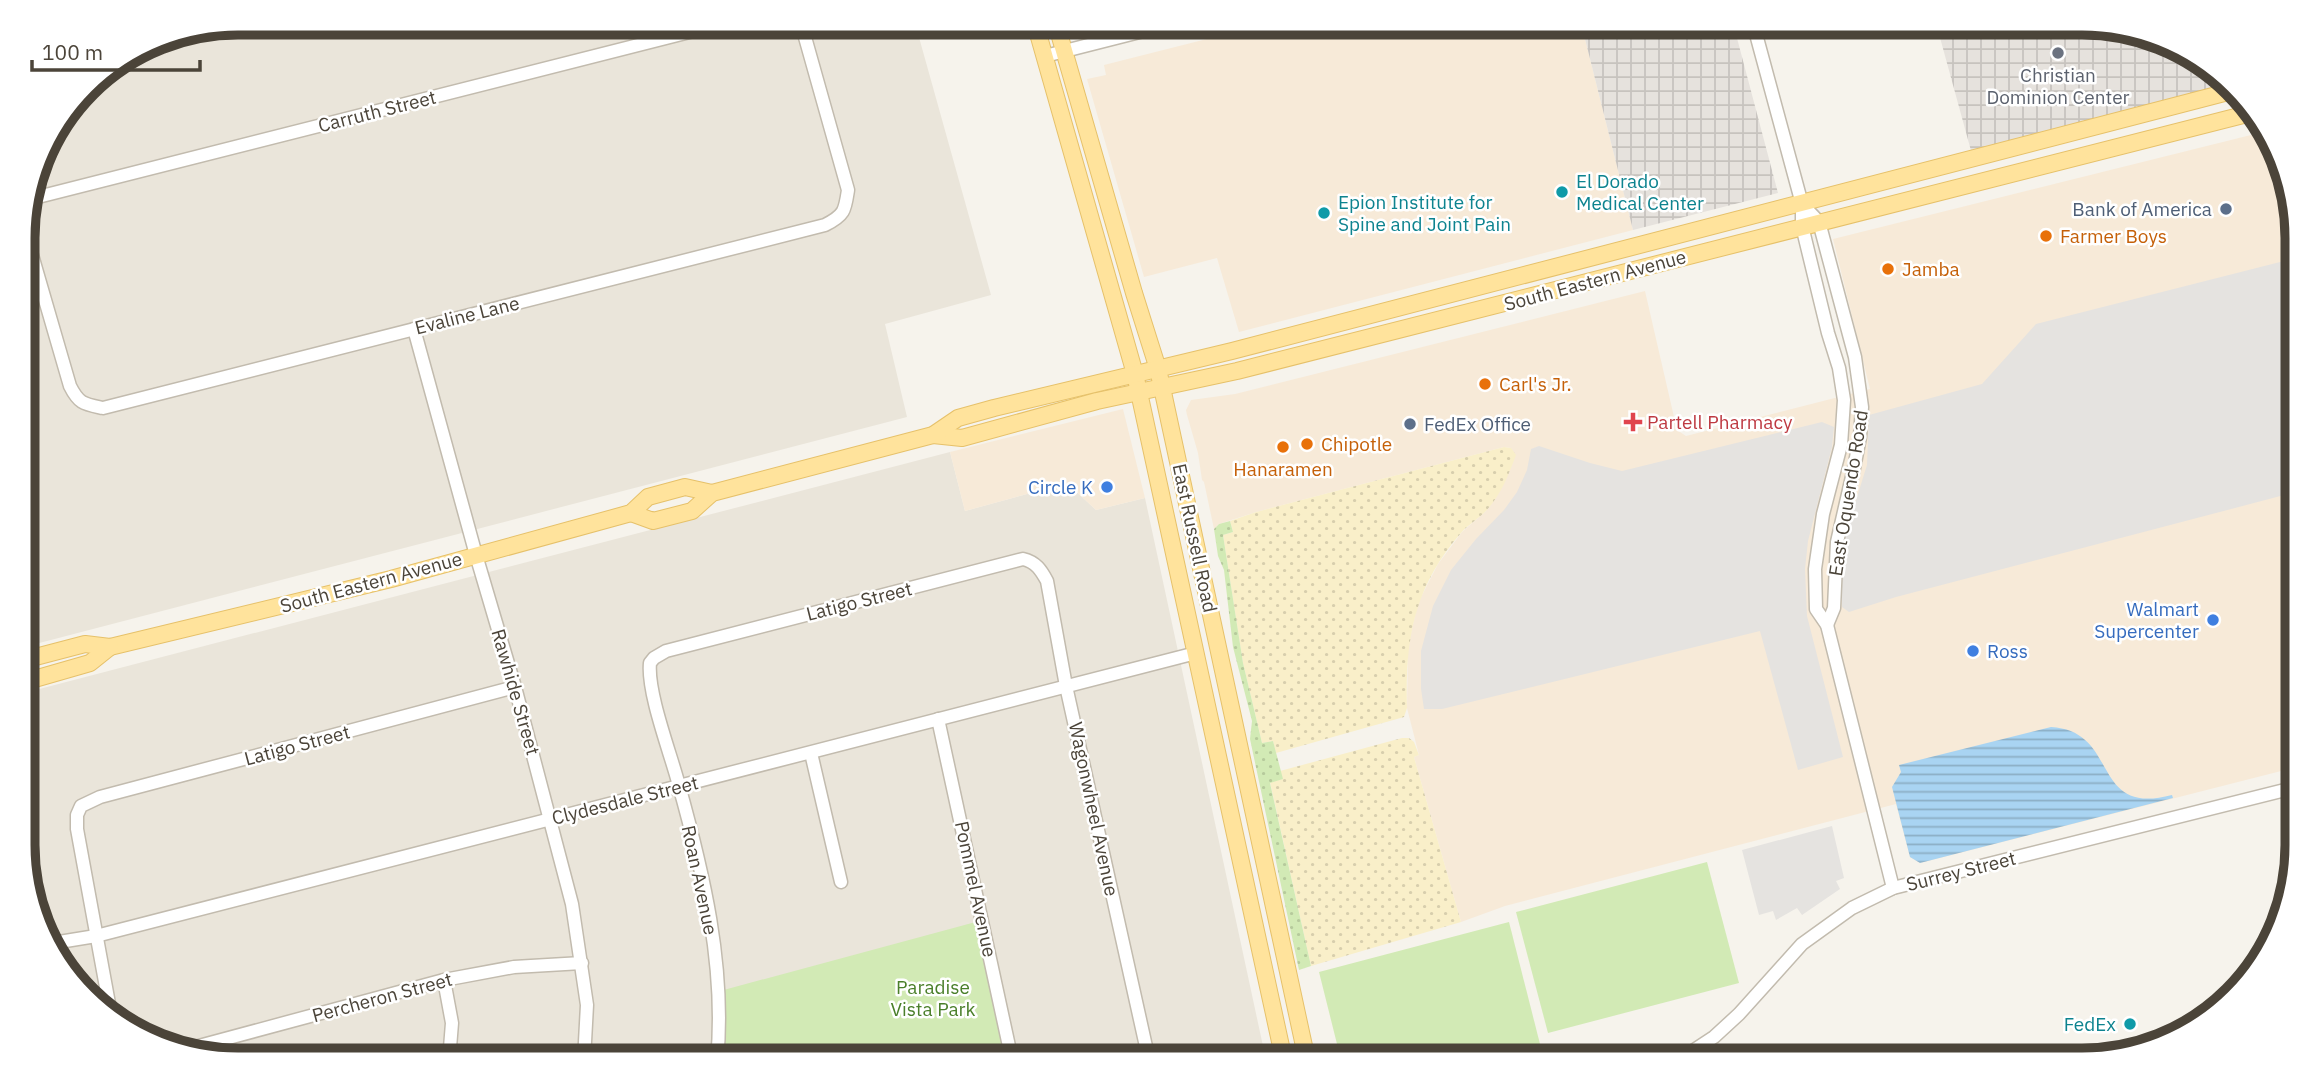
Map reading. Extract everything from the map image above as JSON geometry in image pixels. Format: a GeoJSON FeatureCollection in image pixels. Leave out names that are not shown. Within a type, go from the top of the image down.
{"type":"FeatureCollection","features":[{"type":"Feature","properties":{"kind":"main road","name":"East Russell Road"},"geometry":{"type":"LineString","coordinates":[[1039,35],[1135,374],[1281,1048]]}},
{"type":"Feature","properties":{"kind":"main road","name":"East Russell Road"},"geometry":{"type":"LineString","coordinates":[[1060,35],[1133,293],[1158,369],[1304,1048]]}},
{"type":"Feature","properties":{"kind":"main road","name":"South Eastern Avenue"},"geometry":{"type":"LineString","coordinates":[[35,657],[85,644],[110,647],[371,584],[631,513],[648,497],[685,487],[712,493],[933,435],[958,418],[1038,396],[1158,369],[1489,285],[2225,93]]}},
{"type":"Feature","properties":{"kind":"main road"},"geometry":{"type":"LineString","coordinates":[[1058,102],[1078,97]]}},
{"type":"Feature","properties":{"kind":"main road","name":"South Eastern Avenue"},"geometry":{"type":"LineString","coordinates":[[933,435],[962,438],[1139,392],[1237,372],[2244,115]]}},
{"type":"Feature","properties":{"kind":"main road"},"geometry":{"type":"LineString","coordinates":[[1489,285],[1500,305]]}},
{"type":"Feature","properties":{"kind":"main road","name":"South Eastern Avenue"},"geometry":{"type":"LineString","coordinates":[[631,513],[653,521],[692,511],[712,493]]}},
{"type":"Feature","properties":{"kind":"main road","name":"South Eastern Avenue"},"geometry":{"type":"LineString","coordinates":[[35,679],[90,663],[110,647]]}},
{"type":"Feature","properties":{"kind":"main road"},"geometry":{"type":"LineString","coordinates":[[1223,777],[1244,772]]}},
{"type":"Feature","properties":{"kind":"street","name":"Carruth Street"},"geometry":{"type":"LineString","coordinates":[[40,197],[678,35]]}},
{"type":"Feature","properties":{"kind":"street","name":"Evaline Lane"},"geometry":{"type":"LineString","coordinates":[[35,265],[75,397],[84,404],[103,408],[825,225],[838,219],[845,210],[848,190],[804,35]]}},
{"type":"Feature","properties":{"kind":"street"},"geometry":{"type":"LineString","coordinates":[[1045,56],[1128,35]]}},
{"type":"Feature","properties":{"kind":"street","name":"East Oquendo Road"},"geometry":{"type":"LineString","coordinates":[[1756,35],[1802,204],[1801,226],[1839,368],[1844,400],[1841,445],[1820,526],[1815,569],[1816,609],[1827,625],[1893,888]]}},
{"type":"Feature","properties":{"kind":"street","name":"East Oquendo Road"},"geometry":{"type":"LineString","coordinates":[[1802,204],[1819,222],[1855,357],[1862,407],[1860,437],[1837,542],[1834,608],[1827,625]]}},
{"type":"Feature","properties":{"kind":"street","name":"Rawhide Street"},"geometry":{"type":"LineString","coordinates":[[414,329],[476,555],[516,687],[572,904],[587,1005],[585,1048]]}},
{"type":"Feature","properties":{"kind":"street","name":"Latigo Street"},"geometry":{"type":"LineString","coordinates":[[650,663],[666,651],[1023,559],[1032,561]]}},
{"type":"Feature","properties":{"kind":"street","name":"Wagonwheel Avenue"},"geometry":{"type":"LineString","coordinates":[[1032,561],[1047,581],[1066,686],[1146,1048]]}},
{"type":"Feature","properties":{"kind":"street","name":"Clydesdale Street"},"geometry":{"type":"LineString","coordinates":[[59,942],[96,936],[1196,653]]}},
{"type":"Feature","properties":{"kind":"street","name":"Roan Avenue"},"geometry":{"type":"LineString","coordinates":[[650,663],[651,684],[704,886],[715,950],[719,1014],[718,1048]]}},
{"type":"Feature","properties":{"kind":"street","name":"Latigo Street"},"geometry":{"type":"LineString","coordinates":[[96,936],[77,829],[77,815],[81,806],[100,797],[516,687]]}},
{"type":"Feature","properties":{"kind":"street","name":"Pommel Avenue"},"geometry":{"type":"LineString","coordinates":[[939,719],[1009,1048]]}},
{"type":"Feature","properties":{"kind":"street"},"geometry":{"type":"LineString","coordinates":[[811,753],[841,882]]}},
{"type":"Feature","properties":{"kind":"street","name":"Surrey Street"},"geometry":{"type":"LineString","coordinates":[[1697,1048],[1739,1014],[1802,944],[1852,908],[1893,888],[2285,790]]}},
{"type":"Feature","properties":{"kind":"street"},"geometry":{"type":"LineString","coordinates":[[96,936],[109,1001]]}},
{"type":"Feature","properties":{"kind":"street","name":"Percheron Street"},"geometry":{"type":"LineString","coordinates":[[203,1045],[444,980],[514,967],[582,963]]}},
{"type":"Feature","properties":{"kind":"street"},"geometry":{"type":"LineString","coordinates":[[444,980],[452,1023],[450,1048]]}},
{"type":"Feature","properties":{"kind":"shaded area"},"geometry":{"type":"Polygon","coordinates":[[[224,35],[918,35],[991,295],[885,324],[907,417],[35,644],[35,224],[42,185],[50,160],[69,125],[104,85],[136,62],[160,50],[198,39],[224,35]]]}},
{"type":"Feature","properties":{"kind":"shaded area"},"geometry":{"type":"Polygon","coordinates":[[[1223,35],[1584,35],[1633,230],[1239,332],[1217,258],[1144,277],[1087,79],[1106,75],[1104,65],[1223,35]]]}},
{"type":"Feature","properties":{"kind":"shaded area"},"geometry":{"type":"Polygon","coordinates":[[[1584,35],[1736,35],[1778,193],[1633,230],[1584,35]]]}},
{"type":"Feature","properties":{"kind":"shaded area"},"geometry":{"type":"Polygon","coordinates":[[[1939,35],[2096,35],[2122,39],[2160,50],[2184,62],[2225,93],[1973,158],[1939,35]]]}},
{"type":"Feature","properties":{"kind":"shaded area"},"geometry":{"type":"Polygon","coordinates":[[[2256,134],[2270,160],[2278,185],[2285,238],[2285,770],[1920,863],[1910,857],[1896,804],[1505,906],[1461,922],[1414,757],[1419,755],[1407,708],[1408,646],[1418,603],[1438,564],[1462,532],[1486,511],[1511,448],[1504,447],[1256,512],[1219,524],[1214,529],[1186,410],[1191,400],[1235,394],[1645,291],[1677,430],[1686,436],[1870,389],[1833,239],[2256,134]]]}},
{"type":"Feature","properties":{"kind":"shaded area"},"geometry":{"type":"Polygon","coordinates":[[[2285,261],[2285,495],[1896,597],[1849,612],[1842,607],[1842,545],[1867,465],[1869,415],[1982,384],[2036,324],[2285,261]]]}},
{"type":"Feature","properties":{"kind":"shaded area"},"geometry":{"type":"Polygon","coordinates":[[[1123,409],[1145,498],[1096,510],[1067,483],[965,511],[950,452],[1123,409]]]}},
{"type":"Feature","properties":{"kind":"shaded area"},"geometry":{"type":"Polygon","coordinates":[[[1822,422],[1834,427],[1832,447],[1808,541],[1805,569],[1807,616],[1843,757],[1798,770],[1760,631],[1442,709],[1424,709],[1421,651],[1433,606],[1451,570],[1517,492],[1527,470],[1531,449],[1539,446],[1622,471],[1822,422]]]}},
{"type":"Feature","properties":{"kind":"shaded area"},"geometry":{"type":"Polygon","coordinates":[[[950,452],[965,511],[1067,483],[1096,510],[1145,498],[1263,1048],[224,1048],[185,1041],[136,1021],[94,989],[62,947],[50,923],[37,872],[35,845],[35,690],[950,452]]]}},
{"type":"Feature","properties":{"kind":"shaded area"},"geometry":{"type":"Polygon","coordinates":[[[1832,826],[1844,878],[1836,881],[1840,889],[1802,915],[1797,908],[1776,920],[1773,911],[1759,915],[1742,850],[1832,826]]]}},
{"type":"Feature","properties":{"kind":"green space"},"geometry":{"type":"Polygon","coordinates":[[[1230,521],[1233,532],[1223,535],[1243,663],[1262,743],[1273,741],[1283,779],[1270,783],[1311,966],[1299,970],[1250,739],[1252,721],[1233,647],[1224,570],[1218,556],[1214,529],[1219,524],[1230,521]]]}},
{"type":"Feature","properties":{"kind":"green space"},"geometry":{"type":"Polygon","coordinates":[[[1707,862],[1739,983],[1548,1033],[1516,912],[1707,862]]]}},
{"type":"Feature","properties":{"kind":"green space","name":"Paradise Vista Park"},"geometry":{"type":"Polygon","coordinates":[[[983,920],[1010,1048],[718,1048],[720,991],[983,920]]]}},
{"type":"Feature","properties":{"kind":"green space"},"geometry":{"type":"Polygon","coordinates":[[[1509,922],[1540,1044],[1524,1048],[1338,1048],[1319,972],[1509,922]]]}},
{"type":"Feature","properties":{"kind":"sand"},"geometry":{"type":"Polygon","coordinates":[[[1504,447],[1511,448],[1516,455],[1500,492],[1491,506],[1464,530],[1445,553],[1423,594],[1411,637],[1407,708],[1404,717],[1276,753],[1273,741],[1262,743],[1243,663],[1223,535],[1233,532],[1230,521],[1504,447]]]}},
{"type":"Feature","properties":{"kind":"sand"},"geometry":{"type":"Polygon","coordinates":[[[1409,738],[1414,742],[1419,755],[1414,757],[1461,922],[1311,966],[1270,782],[1282,779],[1280,771],[1409,738]]]}},
{"type":"Feature","properties":{"kind":"water"},"geometry":{"type":"Polygon","coordinates":[[[2051,727],[2073,732],[2088,742],[2116,784],[2128,794],[2146,799],[2172,795],[2173,798],[1920,863],[1910,857],[1892,787],[1901,772],[1899,765],[2051,727]]]}},
{"type":"Feature","properties":{"kind":"place","name":"Christian Dominion Center"},"geometry":{"type":"Point","coordinates":[2058,53]}},
{"type":"Feature","properties":{"kind":"place","name":"El Dorado Medical Center"},"geometry":{"type":"Point","coordinates":[1562,192]}},
{"type":"Feature","properties":{"kind":"place","name":"Bank of America"},"geometry":{"type":"Point","coordinates":[2226,209]}},
{"type":"Feature","properties":{"kind":"place","name":"Epion Institute for Spine and Joint Pain"},"geometry":{"type":"Point","coordinates":[1324,213]}},
{"type":"Feature","properties":{"kind":"place","name":"Farmer Boys"},"geometry":{"type":"Point","coordinates":[2046,236]}},
{"type":"Feature","properties":{"kind":"place","name":"Jamba"},"geometry":{"type":"Point","coordinates":[1888,269]}},
{"type":"Feature","properties":{"kind":"place","name":"Carl's Jr."},"geometry":{"type":"Point","coordinates":[1485,384]}},
{"type":"Feature","properties":{"kind":"place","name":"Partell Pharmacy"},"geometry":{"type":"Point","coordinates":[1633,422]}},
{"type":"Feature","properties":{"kind":"place","name":"FedEx Office"},"geometry":{"type":"Point","coordinates":[1410,424]}},
{"type":"Feature","properties":{"kind":"place","name":"Chipotle"},"geometry":{"type":"Point","coordinates":[1307,444]}},
{"type":"Feature","properties":{"kind":"place","name":"Hanaramen"},"geometry":{"type":"Point","coordinates":[1283,447]}},
{"type":"Feature","properties":{"kind":"place","name":"Circle K"},"geometry":{"type":"Point","coordinates":[1107,487]}},
{"type":"Feature","properties":{"kind":"place","name":"Walmart Supercenter"},"geometry":{"type":"Point","coordinates":[2213,620]}},
{"type":"Feature","properties":{"kind":"place","name":"Ross"},"geometry":{"type":"Point","coordinates":[1973,651]}},
{"type":"Feature","properties":{"kind":"place","name":"FedEx"},"geometry":{"type":"Point","coordinates":[2130,1024]}}]}
